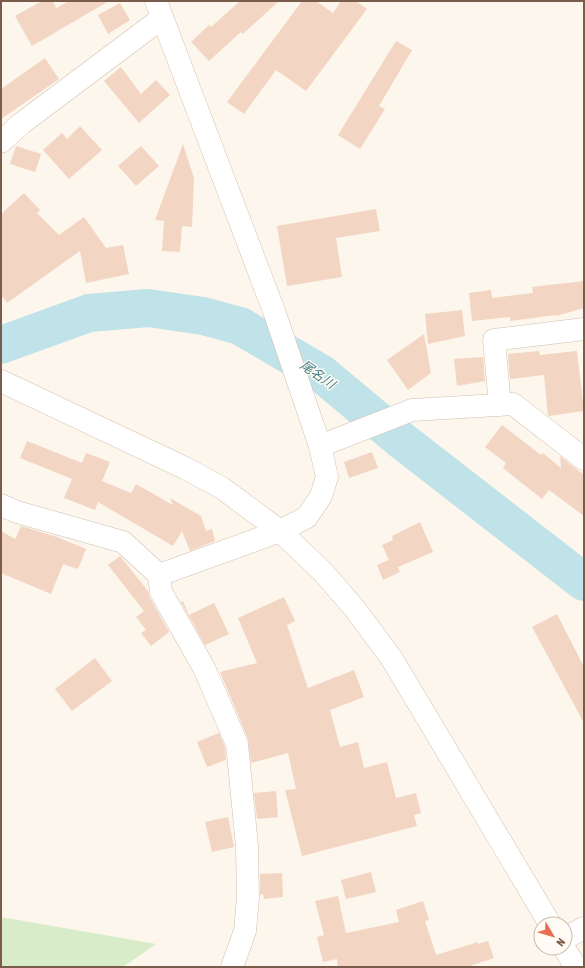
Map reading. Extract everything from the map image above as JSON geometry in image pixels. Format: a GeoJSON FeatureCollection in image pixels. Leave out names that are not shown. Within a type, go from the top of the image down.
{"type":"FeatureCollection","features":[{"type":"Feature","properties":{"kind":"street"},"geometry":{"type":"LineString","coordinates":[[1,142],[159,9],[274,312],[320,446],[327,477],[322,496],[307,517],[280,531],[159,575]]}},
{"type":"Feature","properties":{"kind":"street"},"geometry":{"type":"LineString","coordinates":[[500,404],[494,340],[584,330]]}},
{"type":"Feature","properties":{"kind":"street"},"geometry":{"type":"LineString","coordinates":[[1,381],[222,488],[280,531],[322,571],[355,609],[392,659],[545,916]]}},
{"type":"Feature","properties":{"kind":"street"},"geometry":{"type":"LineString","coordinates":[[320,446],[412,410],[514,404],[579,450]]}},
{"type":"Feature","properties":{"kind":"street"},"geometry":{"type":"LineString","coordinates":[[1,505],[17,512],[123,542],[159,575],[160,592],[204,668],[237,744],[247,846],[248,898],[245,931],[232,967]]}},
{"type":"Feature","properties":{"kind":"street"},"geometry":{"type":"LineString","coordinates":[[573,934],[584,928]]}},
{"type":"Feature","properties":{"kind":"street"},"geometry":{"type":"LineString","coordinates":[[569,956],[576,967]]}},
{"type":"Feature","properties":{"kind":"green space"},"geometry":{"type":"Polygon","coordinates":[[[1,917],[156,944],[123,967],[1,967],[1,917]]]}},
{"type":"Feature","properties":{"kind":"building"},"geometry":{"type":"Polygon","coordinates":[[[42,1],[53,1],[56,8],[69,1],[109,1],[32,46],[15,16],[42,1]]]}},
{"type":"Feature","properties":{"kind":"building"},"geometry":{"type":"Polygon","coordinates":[[[240,1],[279,1],[243,34],[241,32],[209,61],[191,42],[209,25],[211,27],[240,1]]]}},
{"type":"Feature","properties":{"kind":"building"},"geometry":{"type":"Polygon","coordinates":[[[302,1],[316,1],[333,13],[341,1],[356,1],[367,9],[306,91],[276,70],[244,114],[227,102],[302,1]]]}},
{"type":"Feature","properties":{"kind":"building"},"geometry":{"type":"Polygon","coordinates":[[[120,3],[130,20],[108,34],[98,15],[120,3]]]}},
{"type":"Feature","properties":{"kind":"building"},"geometry":{"type":"Polygon","coordinates":[[[396,41],[412,50],[379,106],[385,109],[360,149],[338,135],[396,41]]]}},
{"type":"Feature","properties":{"kind":"building"},"geometry":{"type":"Polygon","coordinates":[[[45,58],[59,79],[1,119],[1,89],[45,58]]]}},
{"type":"Feature","properties":{"kind":"building"},"geometry":{"type":"Polygon","coordinates":[[[121,67],[141,94],[156,80],[170,95],[139,123],[104,81],[121,67]]]}},
{"type":"Feature","properties":{"kind":"building"},"geometry":{"type":"Polygon","coordinates":[[[80,126],[102,150],[69,179],[43,150],[62,133],[67,139],[80,126]]]}},
{"type":"Feature","properties":{"kind":"building"},"geometry":{"type":"Polygon","coordinates":[[[183,144],[194,178],[192,227],[182,226],[180,252],[162,251],[164,221],[155,220],[183,144]]]}},
{"type":"Feature","properties":{"kind":"building"},"geometry":{"type":"Polygon","coordinates":[[[16,146],[41,154],[35,172],[10,164],[16,146]]]}},
{"type":"Feature","properties":{"kind":"building"},"geometry":{"type":"Polygon","coordinates":[[[141,146],[159,166],[136,186],[118,166],[141,146]]]}},
{"type":"Feature","properties":{"kind":"building"},"geometry":{"type":"Polygon","coordinates":[[[24,193],[40,210],[37,213],[59,235],[84,217],[106,248],[123,245],[129,274],[86,283],[80,251],[7,303],[1,295],[1,214],[24,193]]]}},
{"type":"Feature","properties":{"kind":"building"},"geometry":{"type":"Polygon","coordinates":[[[376,209],[380,231],[336,238],[342,277],[287,286],[277,226],[376,209]]]}},
{"type":"Feature","properties":{"kind":"building"},"geometry":{"type":"Polygon","coordinates":[[[584,281],[584,308],[556,316],[510,321],[510,317],[472,321],[469,293],[491,290],[492,298],[533,293],[532,287],[584,281]]]}},
{"type":"Feature","properties":{"kind":"building"},"geometry":{"type":"Polygon","coordinates":[[[462,310],[465,336],[428,344],[425,314],[462,310]]]}},
{"type":"Feature","properties":{"kind":"building"},"geometry":{"type":"Polygon","coordinates":[[[424,334],[431,373],[408,390],[387,360],[424,334]]]}},
{"type":"Feature","properties":{"kind":"building"},"geometry":{"type":"Polygon","coordinates":[[[539,351],[540,355],[577,351],[584,411],[548,416],[544,375],[510,379],[508,354],[539,351]]]}},
{"type":"Feature","properties":{"kind":"building"},"geometry":{"type":"Polygon","coordinates":[[[483,357],[485,381],[457,386],[454,359],[483,357]]]}},
{"type":"Feature","properties":{"kind":"building"},"geometry":{"type":"Polygon","coordinates":[[[502,425],[541,455],[543,453],[561,468],[560,456],[584,475],[584,516],[549,490],[542,499],[503,468],[506,463],[485,447],[502,425]]]}},
{"type":"Feature","properties":{"kind":"building"},"geometry":{"type":"Polygon","coordinates":[[[27,441],[82,463],[86,453],[110,462],[102,481],[131,493],[136,484],[173,505],[170,498],[201,516],[206,531],[212,529],[215,541],[190,551],[182,531],[173,546],[98,502],[95,510],[64,498],[72,479],[20,458],[27,441]]]}},
{"type":"Feature","properties":{"kind":"building"},"geometry":{"type":"Polygon","coordinates":[[[372,452],[378,468],[349,478],[344,462],[372,452]]]}},
{"type":"Feature","properties":{"kind":"building"},"geometry":{"type":"Polygon","coordinates":[[[420,522],[433,552],[398,567],[400,572],[383,580],[377,565],[389,560],[382,545],[393,540],[392,536],[420,522]]]}},
{"type":"Feature","properties":{"kind":"building"},"geometry":{"type":"Polygon","coordinates":[[[21,526],[57,537],[86,549],[78,569],[63,564],[51,594],[1,573],[1,531],[15,539],[21,526]]]}},
{"type":"Feature","properties":{"kind":"building"},"geometry":{"type":"Polygon","coordinates":[[[120,556],[148,591],[150,598],[169,632],[151,646],[141,633],[146,630],[136,617],[144,611],[108,565],[120,556]]]}},
{"type":"Feature","properties":{"kind":"building"},"geometry":{"type":"Polygon","coordinates":[[[284,597],[295,621],[287,625],[308,688],[354,670],[364,697],[330,710],[340,747],[358,742],[364,768],[387,762],[396,798],[416,793],[421,813],[414,815],[417,826],[302,856],[285,790],[296,789],[288,753],[251,763],[248,739],[220,672],[257,663],[238,618],[284,597]]]}},
{"type":"Feature","properties":{"kind":"building"},"geometry":{"type":"Polygon","coordinates":[[[183,601],[189,615],[214,603],[229,634],[205,645],[181,602],[183,601]]]}},
{"type":"Feature","properties":{"kind":"building"},"geometry":{"type":"Polygon","coordinates":[[[557,614],[584,667],[584,723],[532,627],[557,614]]]}},
{"type":"Feature","properties":{"kind":"building"},"geometry":{"type":"Polygon","coordinates":[[[95,658],[112,681],[72,711],[55,689],[95,658]]]}},
{"type":"Feature","properties":{"kind":"building"},"geometry":{"type":"Polygon","coordinates":[[[219,733],[225,747],[226,760],[207,767],[197,742],[219,733]]]}},
{"type":"Feature","properties":{"kind":"building"},"geometry":{"type":"Polygon","coordinates":[[[276,791],[278,817],[257,819],[254,793],[276,791]]]}},
{"type":"Feature","properties":{"kind":"building"},"geometry":{"type":"Polygon","coordinates":[[[228,817],[234,847],[212,852],[205,822],[228,817]]]}},
{"type":"Feature","properties":{"kind":"building"},"geometry":{"type":"Polygon","coordinates":[[[371,872],[376,892],[346,899],[341,880],[371,872]]]}},
{"type":"Feature","properties":{"kind":"building"},"geometry":{"type":"Polygon","coordinates":[[[282,873],[283,897],[264,899],[263,894],[260,895],[260,874],[282,873]]]}},
{"type":"Feature","properties":{"kind":"building"},"geometry":{"type":"Polygon","coordinates":[[[338,896],[346,933],[399,922],[396,910],[423,901],[429,920],[425,921],[436,955],[478,942],[478,944],[488,941],[494,958],[467,967],[338,967],[337,959],[323,962],[317,937],[324,935],[315,901],[338,896]]]}},
{"type":"Feature","properties":{"kind":"waterway","name":"尾名川"},"geometry":{"type":"LineString","coordinates":[[1,345],[89,313],[148,308],[203,316],[240,326],[322,374],[401,440],[584,582]]}}]}
